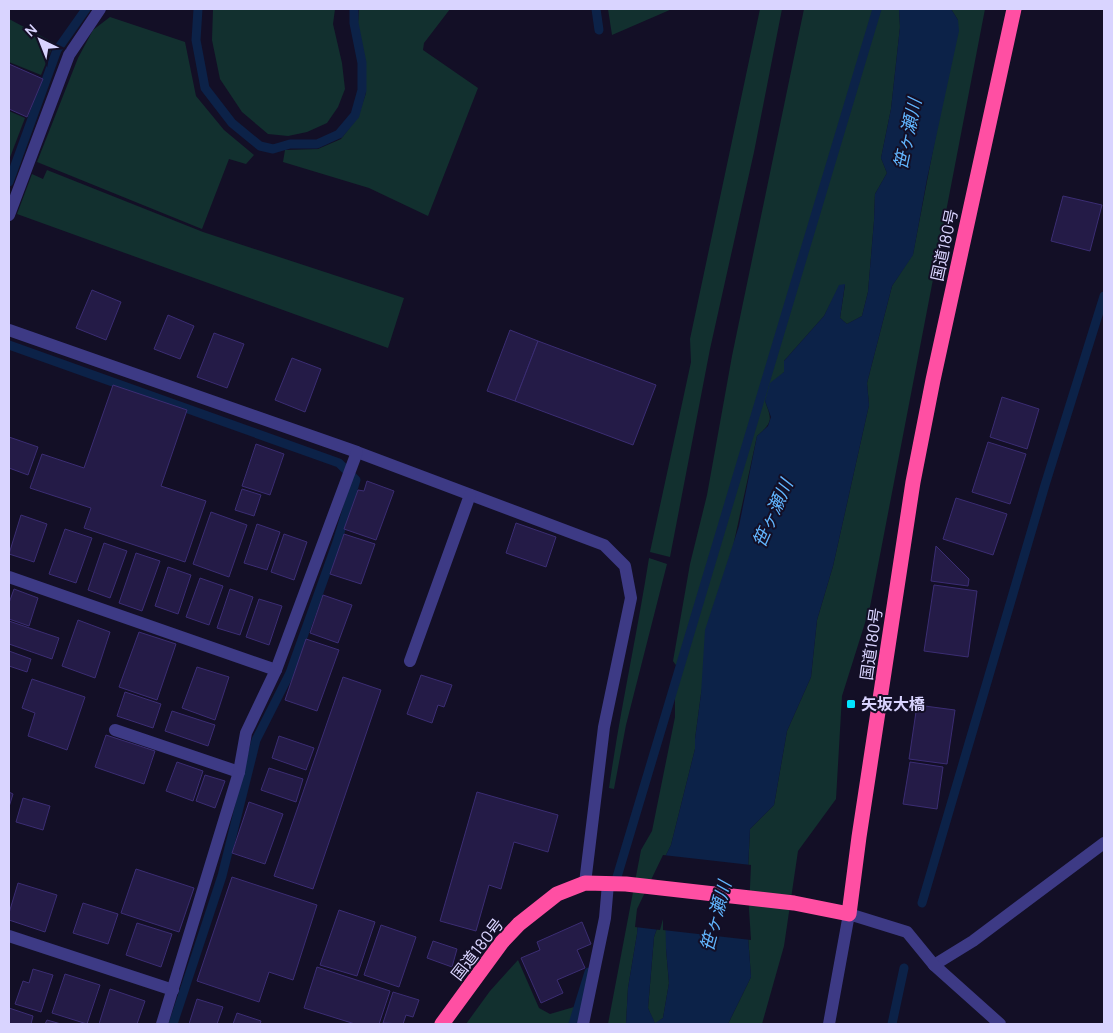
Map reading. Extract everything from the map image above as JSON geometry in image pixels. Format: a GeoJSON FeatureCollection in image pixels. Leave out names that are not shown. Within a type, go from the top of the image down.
{"type":"FeatureCollection","features":[{"type":"Feature","properties":{"kind":"highway","name":"国道180号"},"geometry":{"type":"LineString","coordinates":[[442,1024],[502,942],[519,924],[557,894],[585,883],[626,884],[794,903],[849,914],[912,482],[932,380],[1014,9]]}},
{"type":"Feature","properties":{"kind":"street"},"geometry":{"type":"LineString","coordinates":[[9,215],[68,55],[100,9]]}},
{"type":"Feature","properties":{"kind":"street"},"geometry":{"type":"LineString","coordinates":[[9,330],[355,458],[470,494],[604,545],[625,566],[631,598],[604,728],[585,883]]}},
{"type":"Feature","properties":{"kind":"street"},"geometry":{"type":"LineString","coordinates":[[162,1024],[239,772],[246,733],[276,670],[355,458]]}},
{"type":"Feature","properties":{"kind":"street"},"geometry":{"type":"LineString","coordinates":[[410,661],[470,494]]}},
{"type":"Feature","properties":{"kind":"street"},"geometry":{"type":"LineString","coordinates":[[9,577],[276,670]]}},
{"type":"Feature","properties":{"kind":"street"},"geometry":{"type":"LineString","coordinates":[[115,730],[239,772]]}},
{"type":"Feature","properties":{"kind":"street"},"geometry":{"type":"LineString","coordinates":[[934,965],[974,941],[1104,843]]}},
{"type":"Feature","properties":{"kind":"street"},"geometry":{"type":"LineString","coordinates":[[583,1024],[605,918],[608,884]]}},
{"type":"Feature","properties":{"kind":"street"},"geometry":{"type":"LineString","coordinates":[[829,1024],[849,914],[907,932],[934,965],[1000,1024]]}},
{"type":"Feature","properties":{"kind":"street"},"geometry":{"type":"LineString","coordinates":[[9,936],[173,990]]}},
{"type":"Feature","properties":{"kind":"green space"},"geometry":{"type":"Polygon","coordinates":[[[213,9],[335,9],[333,24],[342,63],[345,89],[338,107],[327,123],[307,132],[288,136],[268,134],[242,112],[220,79],[212,40],[213,9]]]}},
{"type":"Feature","properties":{"kind":"green space"},"geometry":{"type":"Polygon","coordinates":[[[359,9],[450,9],[424,43],[423,50],[478,88],[428,216],[369,188],[283,162],[285,150],[318,149],[341,139],[358,117],[366,93],[366,63],[358,24],[359,9]]]}},
{"type":"Feature","properties":{"kind":"green space"},"geometry":{"type":"Polygon","coordinates":[[[608,9],[672,9],[612,35],[608,9]]]}},
{"type":"Feature","properties":{"kind":"green space"},"geometry":{"type":"Polygon","coordinates":[[[760,9],[782,9],[754,152],[710,349],[670,557],[650,552],[691,362],[690,339],[760,9]]]}},
{"type":"Feature","properties":{"kind":"green space"},"geometry":{"type":"Polygon","coordinates":[[[804,9],[899,9],[900,27],[891,109],[881,158],[887,173],[875,194],[868,292],[862,316],[847,324],[840,318],[845,285],[840,285],[824,316],[784,361],[784,372],[765,401],[770,420],[757,436],[701,694],[695,749],[671,845],[639,909],[628,988],[626,1024],[608,1024],[641,850],[652,831],[675,717],[675,697],[680,671],[673,661],[690,564],[707,495],[732,356],[804,9]]]}},
{"type":"Feature","properties":{"kind":"green space"},"geometry":{"type":"Polygon","coordinates":[[[951,9],[985,9],[870,607],[842,696],[836,799],[798,851],[784,946],[762,1024],[728,1024],[751,977],[746,909],[750,829],[774,805],[787,731],[811,677],[817,620],[833,566],[869,405],[867,383],[892,286],[913,254],[958,20],[951,9]]]}},
{"type":"Feature","properties":{"kind":"green space"},"geometry":{"type":"Polygon","coordinates":[[[110,17],[185,42],[196,96],[224,130],[254,155],[246,164],[229,159],[202,229],[37,162],[78,58],[93,30],[110,17]]]}},
{"type":"Feature","properties":{"kind":"green space"},"geometry":{"type":"Polygon","coordinates":[[[9,19],[54,43],[41,75],[9,62],[9,19]]]}},
{"type":"Feature","properties":{"kind":"green space"},"geometry":{"type":"Polygon","coordinates":[[[9,111],[25,118],[9,160],[9,111]]]}},
{"type":"Feature","properties":{"kind":"green space"},"geometry":{"type":"Polygon","coordinates":[[[47,170],[203,232],[404,298],[388,348],[17,214],[32,174],[43,179],[47,170]]]}},
{"type":"Feature","properties":{"kind":"green space"},"geometry":{"type":"Polygon","coordinates":[[[649,558],[667,564],[626,725],[614,789],[609,788],[649,558]]]}},
{"type":"Feature","properties":{"kind":"green space"},"geometry":{"type":"Polygon","coordinates":[[[666,903],[666,949],[669,983],[663,1018],[655,1024],[648,1008],[654,937],[666,903]]]}},
{"type":"Feature","properties":{"kind":"green space"},"geometry":{"type":"Polygon","coordinates":[[[518,960],[539,1008],[550,1014],[574,1007],[571,1024],[466,1024],[490,991],[518,960]]]}},
{"type":"Feature","properties":{"kind":"water","name":"笹ヶ瀬川"},"geometry":{"type":"Polygon","coordinates":[[[899,9],[951,9],[958,20],[959,31],[927,179],[913,255],[892,286],[867,383],[869,405],[833,566],[817,620],[811,677],[787,731],[774,805],[750,829],[746,909],[751,977],[728,1024],[626,1024],[628,988],[639,909],[671,845],[695,749],[705,630],[739,526],[757,436],[768,426],[771,417],[765,401],[770,383],[784,372],[784,361],[824,316],[839,285],[845,284],[840,318],[847,324],[862,316],[868,292],[875,194],[887,173],[881,158],[891,109],[900,27],[899,9]],[[665,905],[654,937],[648,1008],[655,1023],[663,1018],[669,983],[665,905]]]}},
{"type":"Feature","properties":{"kind":"pier"},"geometry":{"type":"Polygon","coordinates":[[[663,855],[751,865],[749,909],[751,940],[663,930],[663,919],[660,930],[635,927],[637,909],[663,855]]]}},
{"type":"Feature","properties":{"kind":"building"},"geometry":{"type":"Polygon","coordinates":[[[9,64],[43,79],[27,117],[9,109],[9,64]]]}},
{"type":"Feature","properties":{"kind":"building"},"geometry":{"type":"Polygon","coordinates":[[[1063,196],[1102,205],[1090,251],[1051,241],[1063,196]]]}},
{"type":"Feature","properties":{"kind":"building"},"geometry":{"type":"Polygon","coordinates":[[[92,290],[121,302],[106,340],[76,328],[92,290]]]}},
{"type":"Feature","properties":{"kind":"building"},"geometry":{"type":"Polygon","coordinates":[[[168,315],[194,326],[180,359],[154,349],[168,315]]]}},
{"type":"Feature","properties":{"kind":"building"},"geometry":{"type":"Polygon","coordinates":[[[510,330],[538,341],[515,401],[487,391],[510,330]]]}},
{"type":"Feature","properties":{"kind":"building"},"geometry":{"type":"Polygon","coordinates":[[[214,333],[244,344],[227,388],[197,377],[214,333]]]}},
{"type":"Feature","properties":{"kind":"building"},"geometry":{"type":"Polygon","coordinates":[[[538,341],[656,385],[633,445],[515,401],[538,341]]]}},
{"type":"Feature","properties":{"kind":"building"},"geometry":{"type":"Polygon","coordinates":[[[292,358],[321,369],[305,412],[275,400],[292,358]]]}},
{"type":"Feature","properties":{"kind":"building"},"geometry":{"type":"Polygon","coordinates":[[[113,385],[187,410],[161,486],[206,501],[185,562],[84,528],[91,508],[30,488],[42,454],[84,468],[113,385]]]}},
{"type":"Feature","properties":{"kind":"building"},"geometry":{"type":"Polygon","coordinates":[[[1002,397],[1039,409],[1027,449],[990,437],[1002,397]]]}},
{"type":"Feature","properties":{"kind":"building"},"geometry":{"type":"Polygon","coordinates":[[[9,437],[38,447],[28,475],[9,468],[9,437]]]}},
{"type":"Feature","properties":{"kind":"building"},"geometry":{"type":"Polygon","coordinates":[[[988,442],[1026,454],[1010,504],[972,492],[988,442]]]}},
{"type":"Feature","properties":{"kind":"building"},"geometry":{"type":"Polygon","coordinates":[[[256,444],[284,454],[270,495],[242,486],[256,444]]]}},
{"type":"Feature","properties":{"kind":"building"},"geometry":{"type":"Polygon","coordinates":[[[367,481],[394,491],[376,540],[344,529],[358,490],[364,491],[367,481]]]}},
{"type":"Feature","properties":{"kind":"building"},"geometry":{"type":"Polygon","coordinates":[[[242,489],[261,495],[254,516],[235,510],[242,489]]]}},
{"type":"Feature","properties":{"kind":"building"},"geometry":{"type":"Polygon","coordinates":[[[956,498],[1007,514],[993,555],[943,539],[956,498]]]}},
{"type":"Feature","properties":{"kind":"building"},"geometry":{"type":"Polygon","coordinates":[[[211,512],[247,525],[229,577],[193,564],[211,512]]]}},
{"type":"Feature","properties":{"kind":"building"},"geometry":{"type":"Polygon","coordinates":[[[21,515],[47,524],[34,562],[9,554],[21,515]]]}},
{"type":"Feature","properties":{"kind":"building"},"geometry":{"type":"Polygon","coordinates":[[[516,523],[556,537],[546,567],[506,553],[516,523]]]}},
{"type":"Feature","properties":{"kind":"building"},"geometry":{"type":"Polygon","coordinates":[[[257,524],[280,532],[267,570],[244,563],[257,524]]]}},
{"type":"Feature","properties":{"kind":"building"},"geometry":{"type":"Polygon","coordinates":[[[65,529],[92,538],[76,583],[49,574],[65,529]]]}},
{"type":"Feature","properties":{"kind":"building"},"geometry":{"type":"Polygon","coordinates":[[[284,534],[307,542],[294,580],[271,572],[284,534]]]}},
{"type":"Feature","properties":{"kind":"building"},"geometry":{"type":"Polygon","coordinates":[[[344,534],[375,544],[361,584],[330,574],[344,534]]]}},
{"type":"Feature","properties":{"kind":"building"},"geometry":{"type":"Polygon","coordinates":[[[104,543],[127,551],[110,598],[88,590],[104,543]]]}},
{"type":"Feature","properties":{"kind":"building"},"geometry":{"type":"Polygon","coordinates":[[[936,546],[969,579],[968,586],[931,581],[936,546]]]}},
{"type":"Feature","properties":{"kind":"building"},"geometry":{"type":"Polygon","coordinates":[[[136,553],[160,561],[142,611],[119,603],[136,553]]]}},
{"type":"Feature","properties":{"kind":"building"},"geometry":{"type":"Polygon","coordinates":[[[168,567],[191,575],[178,614],[155,606],[168,567]]]}},
{"type":"Feature","properties":{"kind":"building"},"geometry":{"type":"Polygon","coordinates":[[[200,578],[223,586],[209,625],[186,617],[200,578]]]}},
{"type":"Feature","properties":{"kind":"building"},"geometry":{"type":"Polygon","coordinates":[[[934,585],[977,591],[968,657],[924,651],[934,585]]]}},
{"type":"Feature","properties":{"kind":"building"},"geometry":{"type":"Polygon","coordinates":[[[14,589],[38,598],[29,626],[9,619],[9,603],[14,589]]]}},
{"type":"Feature","properties":{"kind":"building"},"geometry":{"type":"Polygon","coordinates":[[[230,589],[253,597],[240,635],[217,628],[230,589]]]}},
{"type":"Feature","properties":{"kind":"building"},"geometry":{"type":"Polygon","coordinates":[[[323,595],[352,605],[338,643],[310,633],[323,595]]]}},
{"type":"Feature","properties":{"kind":"building"},"geometry":{"type":"Polygon","coordinates":[[[259,599],[282,606],[269,645],[246,637],[259,599]]]}},
{"type":"Feature","properties":{"kind":"building"},"geometry":{"type":"Polygon","coordinates":[[[78,620],[110,632],[95,678],[62,666],[78,620]]]}},
{"type":"Feature","properties":{"kind":"building"},"geometry":{"type":"Polygon","coordinates":[[[9,621],[59,638],[52,659],[9,644],[9,621]]]}},
{"type":"Feature","properties":{"kind":"building"},"geometry":{"type":"Polygon","coordinates":[[[139,632],[176,644],[157,700],[119,687],[139,632]]]}},
{"type":"Feature","properties":{"kind":"building"},"geometry":{"type":"Polygon","coordinates":[[[306,639],[339,650],[317,711],[285,700],[306,639]]]}},
{"type":"Feature","properties":{"kind":"building"},"geometry":{"type":"Polygon","coordinates":[[[9,651],[31,659],[27,672],[9,666],[9,651]]]}},
{"type":"Feature","properties":{"kind":"building"},"geometry":{"type":"Polygon","coordinates":[[[197,667],[229,677],[215,720],[182,708],[197,667]]]}},
{"type":"Feature","properties":{"kind":"building"},"geometry":{"type":"Polygon","coordinates":[[[421,675],[452,685],[444,707],[438,705],[432,723],[407,714],[421,675]]]}},
{"type":"Feature","properties":{"kind":"building"},"geometry":{"type":"Polygon","coordinates":[[[343,677],[381,690],[313,889],[274,876],[343,677]]]}},
{"type":"Feature","properties":{"kind":"building"},"geometry":{"type":"Polygon","coordinates":[[[32,679],[85,697],[67,750],[28,736],[35,713],[22,708],[32,679]]]}},
{"type":"Feature","properties":{"kind":"building"},"geometry":{"type":"Polygon","coordinates":[[[125,692],[161,704],[153,728],[117,716],[125,692]]]}},
{"type":"Feature","properties":{"kind":"building"},"geometry":{"type":"Polygon","coordinates":[[[917,705],[955,710],[947,764],[909,759],[917,705]]]}},
{"type":"Feature","properties":{"kind":"building"},"geometry":{"type":"Polygon","coordinates":[[[172,711],[215,725],[208,746],[165,731],[172,711]]]}},
{"type":"Feature","properties":{"kind":"building"},"geometry":{"type":"Polygon","coordinates":[[[106,735],[155,751],[144,784],[95,767],[106,735]]]}},
{"type":"Feature","properties":{"kind":"building"},"geometry":{"type":"Polygon","coordinates":[[[279,736],[314,748],[306,770],[272,758],[279,736]]]}},
{"type":"Feature","properties":{"kind":"building"},"geometry":{"type":"Polygon","coordinates":[[[177,762],[203,771],[193,801],[166,791],[177,762]]]}},
{"type":"Feature","properties":{"kind":"building"},"geometry":{"type":"Polygon","coordinates":[[[910,762],[943,767],[937,809],[903,804],[910,762]]]}},
{"type":"Feature","properties":{"kind":"building"},"geometry":{"type":"Polygon","coordinates":[[[269,768],[303,779],[296,802],[261,790],[269,768]]]}},
{"type":"Feature","properties":{"kind":"building"},"geometry":{"type":"Polygon","coordinates":[[[205,775],[225,781],[215,808],[196,801],[205,775]]]}},
{"type":"Feature","properties":{"kind":"building"},"geometry":{"type":"Polygon","coordinates":[[[9,792],[13,794],[9,807],[9,792]]]}},
{"type":"Feature","properties":{"kind":"building"},"geometry":{"type":"Polygon","coordinates":[[[477,792],[558,815],[548,852],[514,842],[501,889],[489,885],[476,931],[440,921],[477,792]]]}},
{"type":"Feature","properties":{"kind":"building"},"geometry":{"type":"Polygon","coordinates":[[[23,798],[50,806],[43,830],[16,822],[23,798]]]}},
{"type":"Feature","properties":{"kind":"building"},"geometry":{"type":"Polygon","coordinates":[[[249,802],[283,814],[265,864],[232,853],[249,802]]]}},
{"type":"Feature","properties":{"kind":"building"},"geometry":{"type":"Polygon","coordinates":[[[136,869],[194,888],[179,932],[121,913],[136,869]]]}},
{"type":"Feature","properties":{"kind":"building"},"geometry":{"type":"Polygon","coordinates":[[[232,877],[317,905],[293,980],[269,972],[259,1002],[197,981],[232,877]]]}},
{"type":"Feature","properties":{"kind":"building"},"geometry":{"type":"Polygon","coordinates":[[[18,883],[57,895],[45,932],[9,920],[9,913],[18,883]]]}},
{"type":"Feature","properties":{"kind":"building"},"geometry":{"type":"Polygon","coordinates":[[[83,903],[118,914],[108,944],[73,933],[83,903]]]}},
{"type":"Feature","properties":{"kind":"building"},"geometry":{"type":"Polygon","coordinates":[[[339,910],[375,922],[357,976],[320,965],[339,910]]]}},
{"type":"Feature","properties":{"kind":"building"},"geometry":{"type":"Polygon","coordinates":[[[582,922],[591,944],[577,950],[585,968],[557,980],[563,993],[541,1003],[521,958],[540,950],[537,942],[582,922]]]}},
{"type":"Feature","properties":{"kind":"building"},"geometry":{"type":"Polygon","coordinates":[[[137,923],[172,934],[161,967],[126,955],[137,923]]]}},
{"type":"Feature","properties":{"kind":"building"},"geometry":{"type":"Polygon","coordinates":[[[381,925],[416,937],[399,987],[364,975],[381,925]]]}},
{"type":"Feature","properties":{"kind":"building"},"geometry":{"type":"Polygon","coordinates":[[[433,941],[457,949],[452,967],[427,958],[433,941]]]}},
{"type":"Feature","properties":{"kind":"building"},"geometry":{"type":"Polygon","coordinates":[[[317,967],[390,991],[379,1024],[355,1024],[304,1008],[317,967]]]}},
{"type":"Feature","properties":{"kind":"building"},"geometry":{"type":"Polygon","coordinates":[[[33,969],[53,975],[41,1012],[15,1004],[23,981],[29,983],[33,969]]]}},
{"type":"Feature","properties":{"kind":"building"},"geometry":{"type":"Polygon","coordinates":[[[65,974],[100,985],[87,1024],[52,1013],[65,974]]]}},
{"type":"Feature","properties":{"kind":"building"},"geometry":{"type":"Polygon","coordinates":[[[110,989],[145,1001],[137,1024],[99,1024],[110,989]]]}},
{"type":"Feature","properties":{"kind":"building"},"geometry":{"type":"Polygon","coordinates":[[[393,992],[419,1000],[413,1017],[406,1015],[403,1024],[383,1023],[393,992]]]}},
{"type":"Feature","properties":{"kind":"building"},"geometry":{"type":"Polygon","coordinates":[[[197,999],[223,1007],[217,1024],[189,1024],[197,999]]]}},
{"type":"Feature","properties":{"kind":"building"},"geometry":{"type":"Polygon","coordinates":[[[9,1008],[33,1016],[31,1024],[9,1024],[9,1008]]]}},
{"type":"Feature","properties":{"kind":"building"},"geometry":{"type":"Polygon","coordinates":[[[237,1013],[261,1021],[260,1024],[233,1024],[237,1013]]]}},
{"type":"Feature","properties":{"kind":"building"},"geometry":{"type":"Polygon","coordinates":[[[47,1020],[61,1024],[45,1024],[47,1020]]]}},
{"type":"Feature","properties":{"kind":"waterway"},"geometry":{"type":"LineString","coordinates":[[9,182],[57,50],[86,9]]}},
{"type":"Feature","properties":{"kind":"waterway"},"geometry":{"type":"LineString","coordinates":[[198,9],[196,40],[205,88],[232,123],[260,146],[273,149],[290,144],[317,144],[339,134],[355,115],[362,90],[362,63],[354,23],[354,9]]}},
{"type":"Feature","properties":{"kind":"waterway"},"geometry":{"type":"LineString","coordinates":[[596,9],[599,30]]}},
{"type":"Feature","properties":{"kind":"waterway"},"geometry":{"type":"LineString","coordinates":[[614,887],[877,9]]}},
{"type":"Feature","properties":{"kind":"waterway"},"geometry":{"type":"LineString","coordinates":[[922,903],[1045,485],[1104,296]]}},
{"type":"Feature","properties":{"kind":"waterway"},"geometry":{"type":"LineString","coordinates":[[9,345],[339,463],[356,480],[337,542],[290,673],[256,740],[222,876],[173,1024]]}},
{"type":"Feature","properties":{"kind":"waterway"},"geometry":{"type":"LineString","coordinates":[[892,1024],[904,968]]}},
{"type":"Feature","properties":{"kind":"waterway"},"geometry":{"type":"LineString","coordinates":[[573,1024],[589,972]]}},
{"type":"Feature","properties":{"kind":"place","name":"矢坂大橋"},"geometry":{"type":"Point","coordinates":[851,704]}}]}
